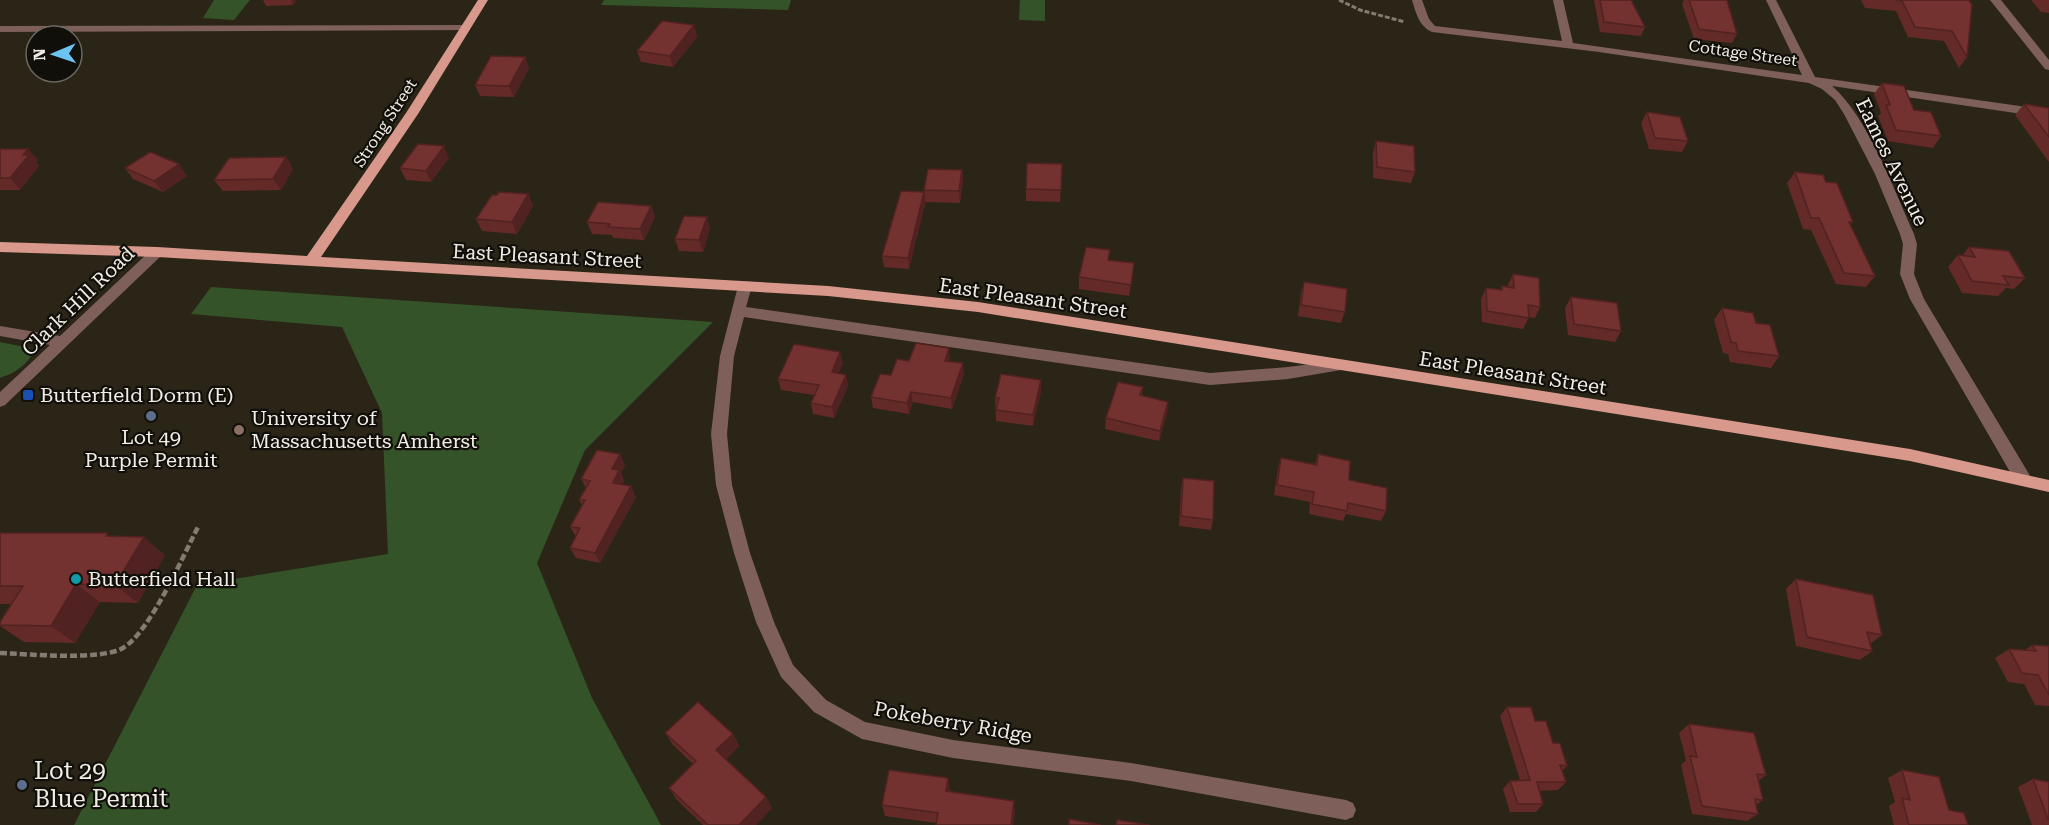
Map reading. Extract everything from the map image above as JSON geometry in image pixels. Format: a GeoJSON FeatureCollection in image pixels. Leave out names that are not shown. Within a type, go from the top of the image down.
{"type":"FeatureCollection","features":[{"type":"Feature","properties":{"kind":"main road","name":"Strong Street"},"geometry":{"type":"LineString","coordinates":[[310,261],[372,175],[483,0]]}},
{"type":"Feature","properties":{"kind":"main road","name":"East Pleasant Street"},"geometry":{"type":"LineString","coordinates":[[0,247],[157,252],[828,291],[978,307],[1910,455],[2049,486]]}},
{"type":"Feature","properties":{"kind":"street"},"geometry":{"type":"LineString","coordinates":[[1417,0],[1424,20],[1432,29]]}},
{"type":"Feature","properties":{"kind":"street"},"geometry":{"type":"LineString","coordinates":[[1558,0],[1568,45]]}},
{"type":"Feature","properties":{"kind":"street"},"geometry":{"type":"LineString","coordinates":[[1770,0],[1810,79]]}},
{"type":"Feature","properties":{"kind":"street"},"geometry":{"type":"LineString","coordinates":[[1995,0],[2049,68]]}},
{"type":"Feature","properties":{"kind":"street"},"geometry":{"type":"LineString","coordinates":[[0,28],[465,28]]}},
{"type":"Feature","properties":{"kind":"street","name":"Cottage Street"},"geometry":{"type":"LineString","coordinates":[[1432,29],[1568,45],[2049,114]]}},
{"type":"Feature","properties":{"kind":"street","name":"Eames Avenue"},"geometry":{"type":"LineString","coordinates":[[1810,79],[1826,87],[1839,98],[1850,114],[1881,174],[1907,234],[1910,244],[1907,274],[1917,299],[2023,479]]}},
{"type":"Feature","properties":{"kind":"street","name":"Clark Hill Road"},"geometry":{"type":"LineString","coordinates":[[0,401],[157,252]]}},
{"type":"Feature","properties":{"kind":"street","name":"Pokeberry Ridge"},"geometry":{"type":"LineString","coordinates":[[745,286],[727,356],[719,434],[724,485],[742,553],[765,622],[787,671],[820,706],[862,730],[953,749],[1131,772],[1346,810]]}},
{"type":"Feature","properties":{"kind":"street"},"geometry":{"type":"LineString","coordinates":[[738,311],[1210,379],[1288,373],[1341,365]]}},
{"type":"Feature","properties":{"kind":"street"},"geometry":{"type":"LineString","coordinates":[[0,331],[64,342]]}},
{"type":"Feature","properties":{"kind":"path"},"geometry":{"type":"LineString","coordinates":[[1339,0],[1360,10],[1432,29]]}},
{"type":"Feature","properties":{"kind":"path"},"geometry":{"type":"LineString","coordinates":[[0,653],[107,653],[125,647],[140,633],[198,527]]}},
{"type":"Feature","properties":{"kind":"green space"},"geometry":{"type":"Polygon","coordinates":[[[214,0],[250,0],[234,20],[203,18],[214,0]]]}},
{"type":"Feature","properties":{"kind":"green space"},"geometry":{"type":"Polygon","coordinates":[[[604,0],[791,0],[788,10],[601,5],[604,0]]]}},
{"type":"Feature","properties":{"kind":"green space"},"geometry":{"type":"Polygon","coordinates":[[[1020,0],[1045,0],[1045,21],[1019,20],[1020,0]]]}},
{"type":"Feature","properties":{"kind":"green space"},"geometry":{"type":"Polygon","coordinates":[[[211,287],[713,322],[585,450],[537,563],[592,698],[661,825],[74,825],[197,585],[388,554],[382,413],[342,327],[191,314],[211,287]]]}},
{"type":"Feature","properties":{"kind":"green space"},"geometry":{"type":"Polygon","coordinates":[[[0,342],[30,348],[32,355],[18,370],[0,378],[0,342]]]}},
{"type":"Feature","properties":{"kind":"building"},"geometry":{"type":"Polygon","coordinates":[[[1600,0],[1631,0],[1645,27],[1604,22],[1600,0]]]}},
{"type":"Feature","properties":{"kind":"building"},"geometry":{"type":"Polygon","coordinates":[[[1689,0],[1727,0],[1737,34],[1699,29],[1689,0]]]}},
{"type":"Feature","properties":{"kind":"building"},"geometry":{"type":"Polygon","coordinates":[[[1895,0],[1969,0],[1972,5],[1967,57],[1952,31],[1915,27],[1902,1],[1895,0]]]}},
{"type":"Feature","properties":{"kind":"building"},"geometry":{"type":"Polygon","coordinates":[[[662,21],[694,25],[670,56],[637,51],[662,21]]]}},
{"type":"Feature","properties":{"kind":"building"},"geometry":{"type":"Polygon","coordinates":[[[491,56],[525,57],[509,86],[475,85],[491,56]]]}},
{"type":"Feature","properties":{"kind":"building"},"geometry":{"type":"Polygon","coordinates":[[[1882,83],[1904,86],[1914,110],[1931,112],[1941,136],[1896,130],[1886,105],[1890,105],[1882,83]]]}},
{"type":"Feature","properties":{"kind":"building"},"geometry":{"type":"Polygon","coordinates":[[[2024,104],[2049,108],[2049,137],[2024,104]]]}},
{"type":"Feature","properties":{"kind":"building"},"geometry":{"type":"Polygon","coordinates":[[[1647,112],[1680,117],[1688,141],[1655,138],[1647,112]]]}},
{"type":"Feature","properties":{"kind":"building"},"geometry":{"type":"Polygon","coordinates":[[[1376,141],[1414,146],[1415,172],[1377,167],[1376,141]]]}},
{"type":"Feature","properties":{"kind":"building"},"geometry":{"type":"Polygon","coordinates":[[[418,144],[444,146],[426,171],[400,168],[418,144]]]}},
{"type":"Feature","properties":{"kind":"building"},"geometry":{"type":"Polygon","coordinates":[[[0,149],[28,149],[23,155],[29,155],[10,178],[0,178],[0,149]]]}},
{"type":"Feature","properties":{"kind":"building"},"geometry":{"type":"Polygon","coordinates":[[[150,152],[179,164],[154,181],[125,168],[150,152]]]}},
{"type":"Feature","properties":{"kind":"building"},"geometry":{"type":"Polygon","coordinates":[[[286,157],[273,179],[214,180],[229,158],[286,157]]]}},
{"type":"Feature","properties":{"kind":"building"},"geometry":{"type":"Polygon","coordinates":[[[1027,163],[1062,164],[1061,190],[1026,189],[1027,163]]]}},
{"type":"Feature","properties":{"kind":"building"},"geometry":{"type":"Polygon","coordinates":[[[928,169],[962,170],[959,191],[924,190],[928,169]]]}},
{"type":"Feature","properties":{"kind":"building"},"geometry":{"type":"Polygon","coordinates":[[[1795,172],[1823,175],[1826,182],[1837,183],[1853,222],[1849,222],[1875,276],[1844,273],[1819,218],[1811,218],[1795,172]]]}},
{"type":"Feature","properties":{"kind":"building"},"geometry":{"type":"Polygon","coordinates":[[[901,191],[924,192],[908,258],[882,256],[901,191]]]}},
{"type":"Feature","properties":{"kind":"building"},"geometry":{"type":"Polygon","coordinates":[[[499,192],[528,194],[512,222],[476,219],[492,195],[497,195],[499,192]]]}},
{"type":"Feature","properties":{"kind":"building"},"geometry":{"type":"Polygon","coordinates":[[[598,202],[651,206],[640,229],[608,227],[610,224],[587,222],[598,202]]]}},
{"type":"Feature","properties":{"kind":"building"},"geometry":{"type":"Polygon","coordinates":[[[684,216],[707,217],[699,240],[675,239],[684,216]]]}},
{"type":"Feature","properties":{"kind":"building"},"geometry":{"type":"Polygon","coordinates":[[[1086,247],[1110,250],[1108,260],[1134,263],[1131,285],[1079,277],[1086,247]]]}},
{"type":"Feature","properties":{"kind":"building"},"geometry":{"type":"Polygon","coordinates":[[[1969,247],[2009,251],[2025,278],[2003,276],[2009,285],[1972,281],[1958,255],[1975,257],[1969,247]]]}},
{"type":"Feature","properties":{"kind":"building"},"geometry":{"type":"Polygon","coordinates":[[[1513,274],[1539,278],[1540,307],[1528,305],[1529,318],[1487,311],[1486,288],[1502,290],[1502,286],[1514,288],[1513,274]]]}},
{"type":"Feature","properties":{"kind":"building"},"geometry":{"type":"Polygon","coordinates":[[[1304,282],[1347,289],[1345,312],[1301,305],[1304,282]]]}},
{"type":"Feature","properties":{"kind":"building"},"geometry":{"type":"Polygon","coordinates":[[[1571,297],[1617,303],[1621,331],[1574,324],[1571,297]]]}},
{"type":"Feature","properties":{"kind":"building"},"geometry":{"type":"Polygon","coordinates":[[[1722,308],[1753,313],[1756,323],[1770,325],[1779,356],[1738,351],[1736,343],[1731,342],[1722,308]]]}},
{"type":"Feature","properties":{"kind":"building"},"geometry":{"type":"Polygon","coordinates":[[[916,343],[949,348],[945,361],[963,363],[951,398],[911,392],[907,403],[871,397],[880,374],[891,375],[897,359],[909,361],[916,343]]]}},
{"type":"Feature","properties":{"kind":"building"},"geometry":{"type":"Polygon","coordinates":[[[794,344],[840,352],[832,372],[846,375],[832,407],[811,403],[819,385],[778,379],[794,344]]]}},
{"type":"Feature","properties":{"kind":"building"},"geometry":{"type":"Polygon","coordinates":[[[1001,374],[1041,380],[1033,415],[996,410],[999,398],[995,398],[1001,374]]]}},
{"type":"Feature","properties":{"kind":"building"},"geometry":{"type":"Polygon","coordinates":[[[1118,382],[1143,387],[1140,395],[1168,402],[1160,431],[1106,418],[1118,382]]]}},
{"type":"Feature","properties":{"kind":"building"},"geometry":{"type":"Polygon","coordinates":[[[597,450],[620,454],[612,469],[619,470],[613,483],[631,486],[595,553],[570,548],[580,528],[570,527],[585,500],[579,500],[590,481],[581,479],[597,450]]]}},
{"type":"Feature","properties":{"kind":"building"},"geometry":{"type":"Polygon","coordinates":[[[1318,454],[1350,461],[1349,480],[1387,488],[1386,511],[1348,503],[1347,511],[1312,504],[1314,492],[1277,485],[1281,458],[1317,465],[1318,454]]]}},
{"type":"Feature","properties":{"kind":"building"},"geometry":{"type":"Polygon","coordinates":[[[1183,478],[1214,481],[1213,520],[1181,516],[1183,478]]]}},
{"type":"Feature","properties":{"kind":"building"},"geometry":{"type":"Polygon","coordinates":[[[0,533],[108,533],[106,536],[144,537],[115,585],[76,584],[51,626],[0,625],[23,586],[0,586],[0,533]]]}},
{"type":"Feature","properties":{"kind":"building"},"geometry":{"type":"Polygon","coordinates":[[[1796,579],[1873,595],[1882,635],[1867,632],[1872,651],[1807,637],[1796,579]]]}},
{"type":"Feature","properties":{"kind":"building"},"geometry":{"type":"Polygon","coordinates":[[[2032,645],[2049,646],[2049,695],[2038,675],[2022,673],[2009,649],[2036,651],[2032,645]]]}},
{"type":"Feature","properties":{"kind":"building"},"geometry":{"type":"Polygon","coordinates":[[[698,702],[733,734],[716,750],[766,797],[739,825],[708,825],[669,788],[696,761],[665,733],[698,702]]]}},
{"type":"Feature","properties":{"kind":"building"},"geometry":{"type":"Polygon","coordinates":[[[1507,707],[1531,707],[1535,721],[1546,721],[1553,743],[1560,743],[1567,766],[1560,765],[1566,782],[1537,782],[1543,804],[1518,804],[1510,781],[1530,780],[1507,707]]]}},
{"type":"Feature","properties":{"kind":"building"},"geometry":{"type":"Polygon","coordinates":[[[1689,724],[1754,733],[1766,775],[1757,774],[1763,800],[1755,799],[1758,814],[1702,806],[1690,756],[1697,757],[1689,724]]]}},
{"type":"Feature","properties":{"kind":"building"},"geometry":{"type":"Polygon","coordinates":[[[889,770],[948,778],[946,791],[1014,801],[1011,825],[936,825],[938,813],[882,805],[889,770]]]}},
{"type":"Feature","properties":{"kind":"building"},"geometry":{"type":"Polygon","coordinates":[[[1902,770],[1939,777],[1949,810],[1964,813],[1968,825],[1909,825],[1902,798],[1910,800],[1902,770]]]}},
{"type":"Feature","properties":{"kind":"building"},"geometry":{"type":"Polygon","coordinates":[[[2033,779],[2049,782],[2049,819],[2048,819],[2033,779]]]}},
{"type":"Feature","properties":{"kind":"building"},"geometry":{"type":"Polygon","coordinates":[[[1069,819],[1101,825],[1069,825],[1069,819]]]}},
{"type":"Feature","properties":{"kind":"building"},"geometry":{"type":"Polygon","coordinates":[[[1117,820],[1150,825],[1116,825],[1117,820]]]}},
{"type":"Feature","properties":{"kind":"place","name":"Butterfield Dorm (E)"},"geometry":{"type":"Point","coordinates":[28,395]}},
{"type":"Feature","properties":{"kind":"place","name":"Lot 49 Purple Permit"},"geometry":{"type":"Point","coordinates":[151,416]}},
{"type":"Feature","properties":{"kind":"place","name":"University of Massachusetts Amherst"},"geometry":{"type":"Point","coordinates":[239,430]}},
{"type":"Feature","properties":{"kind":"place","name":"Butterfield Hall"},"geometry":{"type":"Point","coordinates":[76,579]}},
{"type":"Feature","properties":{"kind":"place","name":"Lot 29 Blue Permit"},"geometry":{"type":"Point","coordinates":[22,785]}}]}
